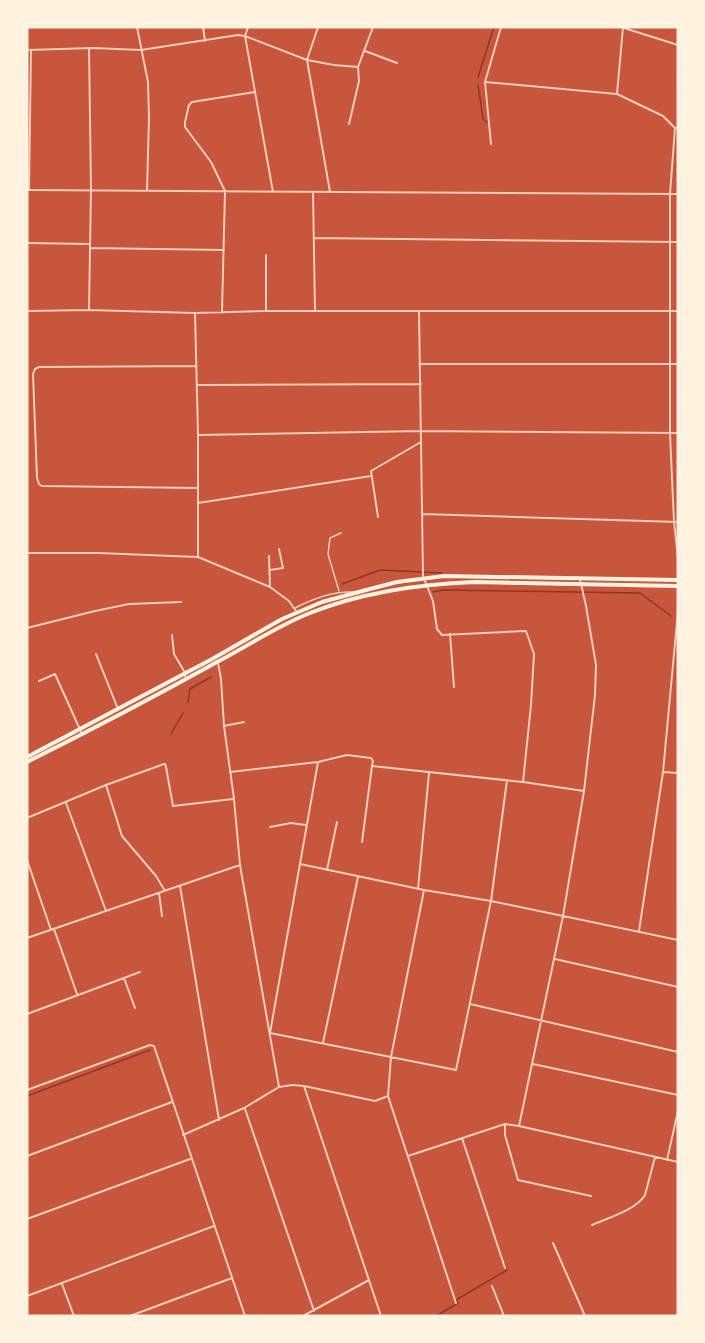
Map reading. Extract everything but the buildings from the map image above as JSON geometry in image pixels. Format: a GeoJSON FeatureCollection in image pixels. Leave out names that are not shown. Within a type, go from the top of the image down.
{"type":"FeatureCollection","features":[{"type":"Feature","properties":{"kind":"main road"},"geometry":{"type":"LineString","coordinates":[[27,762],[216,660],[297,612],[322,602],[397,582],[444,576],[678,580]]}},
{"type":"Feature","properties":{"kind":"main road"},"geometry":{"type":"LineString","coordinates":[[297,612],[324,608],[368,595],[426,585],[475,582],[678,586]]}},
{"type":"Feature","properties":{"kind":"main road"},"geometry":{"type":"LineString","coordinates":[[27,757],[81,732],[118,709],[185,676]]}},
{"type":"Feature","properties":{"kind":"street"},"geometry":{"type":"LineString","coordinates":[[137,27],[148,82],[147,191]]}},
{"type":"Feature","properties":{"kind":"street"},"geometry":{"type":"LineString","coordinates":[[203,27],[205,41]]}},
{"type":"Feature","properties":{"kind":"street"},"geometry":{"type":"LineString","coordinates":[[248,27],[245,36],[273,192]]}},
{"type":"Feature","properties":{"kind":"street"},"geometry":{"type":"LineString","coordinates":[[318,27],[307,60],[330,192]]}},
{"type":"Feature","properties":{"kind":"street"},"geometry":{"type":"LineString","coordinates":[[349,124],[358,81],[358,66],[373,27]]}},
{"type":"Feature","properties":{"kind":"street"},"geometry":{"type":"LineString","coordinates":[[491,144],[485,82],[501,27]]}},
{"type":"Feature","properties":{"kind":"street"},"geometry":{"type":"LineString","coordinates":[[617,94],[622,27],[678,45]]}},
{"type":"Feature","properties":{"kind":"street"},"geometry":{"type":"LineString","coordinates":[[358,66],[334,65],[307,60],[238,35],[141,50],[89,48],[29,50],[28,190],[678,194]]}},
{"type":"Feature","properties":{"kind":"street"},"geometry":{"type":"LineString","coordinates":[[89,48],[91,190],[89,310]]}},
{"type":"Feature","properties":{"kind":"street"},"geometry":{"type":"LineString","coordinates":[[365,51],[397,63]]}},
{"type":"Feature","properties":{"kind":"street"},"geometry":{"type":"LineString","coordinates":[[485,82],[617,94],[663,116],[676,128],[670,194],[670,433],[678,558]]}},
{"type":"Feature","properties":{"kind":"street"},"geometry":{"type":"LineString","coordinates":[[222,312],[225,191],[211,162],[184,126],[189,105],[192,102],[255,92]]}},
{"type":"Feature","properties":{"kind":"street"},"geometry":{"type":"LineString","coordinates":[[314,192],[315,311]]}},
{"type":"Feature","properties":{"kind":"street"},"geometry":{"type":"LineString","coordinates":[[314,238],[678,242]]}},
{"type":"Feature","properties":{"kind":"street"},"geometry":{"type":"LineString","coordinates":[[27,243],[91,244]]}},
{"type":"Feature","properties":{"kind":"street"},"geometry":{"type":"LineString","coordinates":[[90,248],[224,250]]}},
{"type":"Feature","properties":{"kind":"street"},"geometry":{"type":"LineString","coordinates":[[266,255],[266,311]]}},
{"type":"Feature","properties":{"kind":"street"},"geometry":{"type":"LineString","coordinates":[[27,310],[195,313],[678,310]]}},
{"type":"Feature","properties":{"kind":"street"},"geometry":{"type":"LineString","coordinates":[[419,311],[424,578],[433,601],[437,629],[442,635],[526,631],[534,654],[523,782]]}},
{"type":"Feature","properties":{"kind":"street"},"geometry":{"type":"LineString","coordinates":[[195,313],[198,557]]}},
{"type":"Feature","properties":{"kind":"street"},"geometry":{"type":"LineString","coordinates":[[420,364],[678,364]]}},
{"type":"Feature","properties":{"kind":"street"},"geometry":{"type":"LineString","coordinates":[[196,366],[39,367],[33,374],[37,478],[40,486],[198,488]]}},
{"type":"Feature","properties":{"kind":"street"},"geometry":{"type":"LineString","coordinates":[[197,385],[421,384]]}},
{"type":"Feature","properties":{"kind":"street"},"geometry":{"type":"LineString","coordinates":[[198,435],[422,431],[678,433]]}},
{"type":"Feature","properties":{"kind":"street"},"geometry":{"type":"LineString","coordinates":[[378,517],[371,476],[372,469],[422,442]]}},
{"type":"Feature","properties":{"kind":"street"},"geometry":{"type":"LineString","coordinates":[[198,503],[371,476]]}},
{"type":"Feature","properties":{"kind":"street"},"geometry":{"type":"LineString","coordinates":[[423,514],[676,522]]}},
{"type":"Feature","properties":{"kind":"street"},"geometry":{"type":"LineString","coordinates":[[270,570],[283,568],[279,549]]}},
{"type":"Feature","properties":{"kind":"street"},"geometry":{"type":"LineString","coordinates":[[27,553],[198,557],[270,587],[289,601],[297,612]]}},
{"type":"Feature","properties":{"kind":"street"},"geometry":{"type":"LineString","coordinates":[[269,556],[270,587]]}},
{"type":"Feature","properties":{"kind":"street"},"geometry":{"type":"LineString","coordinates":[[519,1126],[564,916],[584,791],[595,696],[596,665],[580,578]]}},
{"type":"Feature","properties":{"kind":"street"},"geometry":{"type":"LineString","coordinates":[[27,628],[129,604],[181,603]]}},
{"type":"Feature","properties":{"kind":"street"},"geometry":{"type":"LineString","coordinates":[[639,931],[663,772],[678,611]]}},
{"type":"Feature","properties":{"kind":"street"},"geometry":{"type":"LineString","coordinates":[[450,634],[454,687]]}},
{"type":"Feature","properties":{"kind":"street"},"geometry":{"type":"LineString","coordinates":[[172,635],[173,652],[185,676]]}},
{"type":"Feature","properties":{"kind":"street"},"geometry":{"type":"LineString","coordinates":[[96,654],[118,709]]}},
{"type":"Feature","properties":{"kind":"street"},"geometry":{"type":"LineString","coordinates":[[216,660],[221,679],[240,865],[279,1087]]}},
{"type":"Feature","properties":{"kind":"street"},"geometry":{"type":"LineString","coordinates":[[39,681],[55,674],[81,732]]}},
{"type":"Feature","properties":{"kind":"street"},"geometry":{"type":"LineString","coordinates":[[224,726],[244,722]]}},
{"type":"Feature","properties":{"kind":"street"},"geometry":{"type":"LineString","coordinates":[[230,772],[318,762],[347,755],[371,758],[373,761],[362,842]]}},
{"type":"Feature","properties":{"kind":"street"},"geometry":{"type":"LineString","coordinates":[[270,1033],[318,762]]}},
{"type":"Feature","properties":{"kind":"street"},"geometry":{"type":"LineString","coordinates":[[27,818],[106,785],[165,764],[173,806],[234,799]]}},
{"type":"Feature","properties":{"kind":"street"},"geometry":{"type":"LineString","coordinates":[[372,766],[507,780],[584,791]]}},
{"type":"Feature","properties":{"kind":"street"},"geometry":{"type":"LineString","coordinates":[[663,772],[678,773]]}},
{"type":"Feature","properties":{"kind":"street"},"geometry":{"type":"LineString","coordinates":[[418,889],[429,773]]}},
{"type":"Feature","properties":{"kind":"street"},"geometry":{"type":"LineString","coordinates":[[270,1033],[456,1070],[491,901],[507,780]]}},
{"type":"Feature","properties":{"kind":"street"},"geometry":{"type":"LineString","coordinates":[[106,785],[122,836],[156,876],[165,891]]}},
{"type":"Feature","properties":{"kind":"street"},"geometry":{"type":"LineString","coordinates":[[66,803],[106,912]]}},
{"type":"Feature","properties":{"kind":"street"},"geometry":{"type":"LineString","coordinates":[[327,870],[337,822]]}},
{"type":"Feature","properties":{"kind":"street"},"geometry":{"type":"LineString","coordinates":[[270,827],[291,823],[307,825]]}},
{"type":"Feature","properties":{"kind":"street"},"geometry":{"type":"LineString","coordinates":[[27,860],[77,995]]}},
{"type":"Feature","properties":{"kind":"street"},"geometry":{"type":"LineString","coordinates":[[300,864],[678,940]]}},
{"type":"Feature","properties":{"kind":"street"},"geometry":{"type":"LineString","coordinates":[[27,939],[240,865]]}},
{"type":"Feature","properties":{"kind":"street"},"geometry":{"type":"LineString","coordinates":[[324,1043],[358,877]]}},
{"type":"Feature","properties":{"kind":"street"},"geometry":{"type":"LineString","coordinates":[[180,886],[219,1120]]}},
{"type":"Feature","properties":{"kind":"street"},"geometry":{"type":"LineString","coordinates":[[424,890],[390,1057],[388,1096],[456,1303]]}},
{"type":"Feature","properties":{"kind":"street"},"geometry":{"type":"LineString","coordinates":[[159,893],[162,915]]}},
{"type":"Feature","properties":{"kind":"street"},"geometry":{"type":"LineString","coordinates":[[555,959],[678,987]]}},
{"type":"Feature","properties":{"kind":"street"},"geometry":{"type":"LineString","coordinates":[[27,1014],[140,972]]}},
{"type":"Feature","properties":{"kind":"street"},"geometry":{"type":"LineString","coordinates":[[124,978],[135,1008]]}},
{"type":"Feature","properties":{"kind":"street"},"geometry":{"type":"LineString","coordinates":[[470,1004],[678,1052]]}},
{"type":"Feature","properties":{"kind":"street"},"geometry":{"type":"LineString","coordinates":[[27,1090],[152,1044],[245,1316]]}},
{"type":"Feature","properties":{"kind":"street"},"geometry":{"type":"LineString","coordinates":[[533,1064],[678,1095]]}},
{"type":"Feature","properties":{"kind":"street"},"geometry":{"type":"LineString","coordinates":[[183,1135],[244,1108],[279,1087],[304,1086],[375,1101],[388,1096]]}},
{"type":"Feature","properties":{"kind":"street"},"geometry":{"type":"LineString","coordinates":[[304,1086],[381,1316]]}},
{"type":"Feature","properties":{"kind":"street"},"geometry":{"type":"LineString","coordinates":[[27,1156],[172,1102]]}},
{"type":"Feature","properties":{"kind":"street"},"geometry":{"type":"LineString","coordinates":[[244,1108],[314,1311]]}},
{"type":"Feature","properties":{"kind":"street"},"geometry":{"type":"LineString","coordinates":[[667,1160],[678,1111]]}},
{"type":"Feature","properties":{"kind":"street"},"geometry":{"type":"LineString","coordinates":[[408,1156],[505,1124],[678,1162]]}},
{"type":"Feature","properties":{"kind":"street"},"geometry":{"type":"LineString","coordinates":[[505,1124],[505,1135],[518,1180],[591,1196]]}},
{"type":"Feature","properties":{"kind":"street"},"geometry":{"type":"LineString","coordinates":[[462,1138],[505,1268]]}},
{"type":"Feature","properties":{"kind":"street"},"geometry":{"type":"LineString","coordinates":[[592,1225],[642,1200],[655,1157]]}},
{"type":"Feature","properties":{"kind":"street"},"geometry":{"type":"LineString","coordinates":[[27,1219],[191,1159]]}},
{"type":"Feature","properties":{"kind":"street"},"geometry":{"type":"LineString","coordinates":[[27,1296],[214,1226]]}},
{"type":"Feature","properties":{"kind":"street"},"geometry":{"type":"LineString","coordinates":[[554,1243],[585,1316]]}},
{"type":"Feature","properties":{"kind":"street"},"geometry":{"type":"LineString","coordinates":[[130,1316],[232,1278]]}},
{"type":"Feature","properties":{"kind":"street"},"geometry":{"type":"LineString","coordinates":[[303,1316],[369,1280]]}},
{"type":"Feature","properties":{"kind":"street"},"geometry":{"type":"LineString","coordinates":[[62,1284],[74,1316]]}},
{"type":"Feature","properties":{"kind":"street"},"geometry":{"type":"LineString","coordinates":[[492,1286],[504,1316]]}},
{"type":"Feature","properties":{"kind":"lane"},"geometry":{"type":"LineString","coordinates":[[339,591],[328,554],[330,538],[342,534]]}},
{"type":"Feature","properties":{"kind":"lane"},"geometry":{"type":"LineString","coordinates":[[297,612],[305,602],[339,591],[358,592]]}},
{"type":"Feature","properties":{"kind":"waterway"},"geometry":{"type":"LineString","coordinates":[[478,77],[494,27]]}},
{"type":"Feature","properties":{"kind":"waterway"},"geometry":{"type":"LineString","coordinates":[[478,85],[483,119],[487,122]]}},
{"type":"Feature","properties":{"kind":"waterway"},"geometry":{"type":"LineString","coordinates":[[342,584],[380,570],[442,573]]}},
{"type":"Feature","properties":{"kind":"waterway"},"geometry":{"type":"LineString","coordinates":[[433,592],[443,590],[640,593],[671,616]]}},
{"type":"Feature","properties":{"kind":"waterway"},"geometry":{"type":"LineString","coordinates":[[188,702],[190,689],[211,677]]}},
{"type":"Feature","properties":{"kind":"waterway"},"geometry":{"type":"LineString","coordinates":[[171,734],[183,713]]}},
{"type":"Feature","properties":{"kind":"waterway"},"geometry":{"type":"LineString","coordinates":[[27,1096],[150,1050]]}},
{"type":"Feature","properties":{"kind":"waterway"},"geometry":{"type":"LineString","coordinates":[[436,1316],[458,1303],[456,1300],[507,1270]]}}]}
